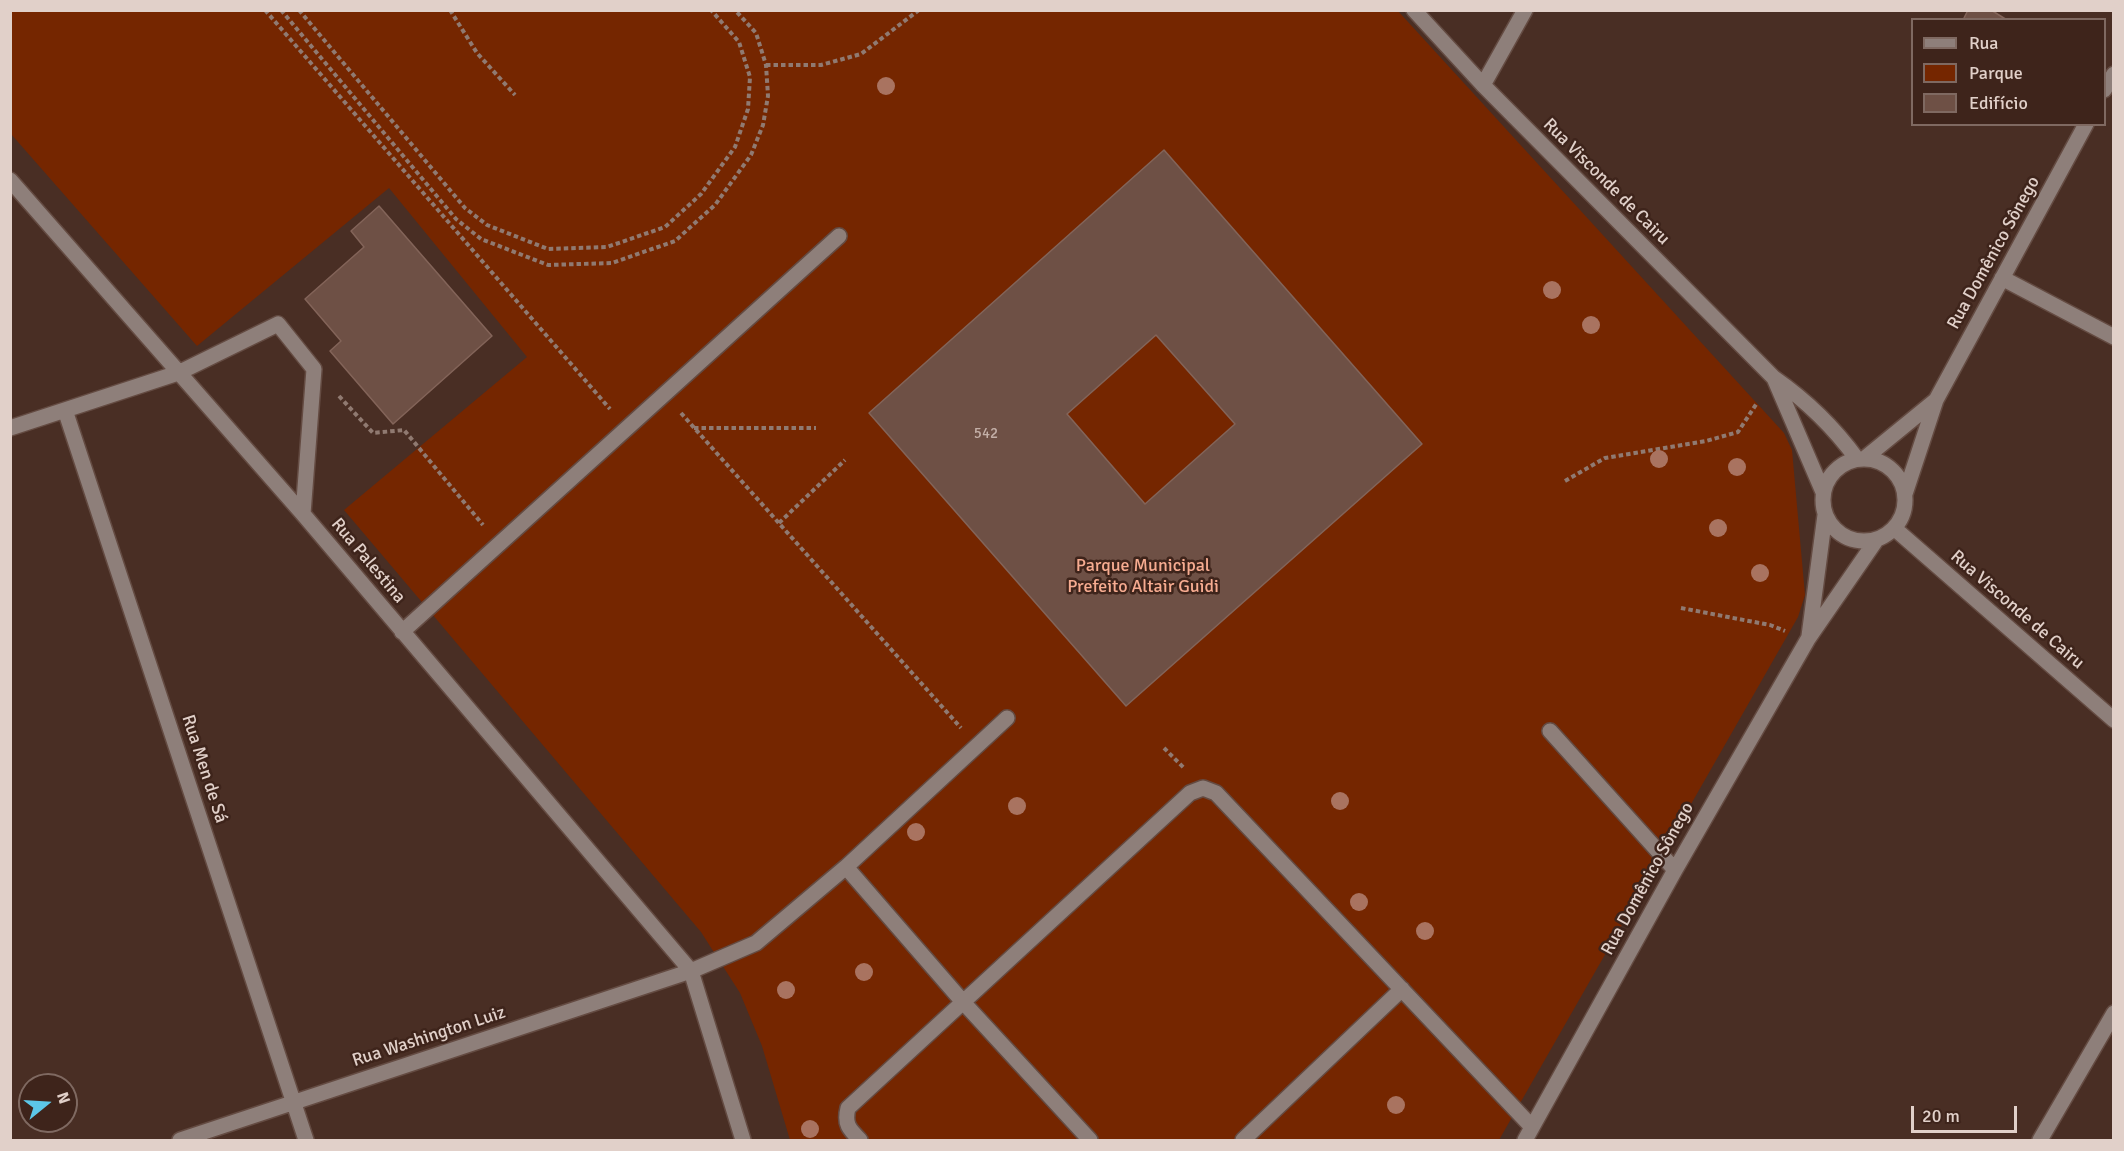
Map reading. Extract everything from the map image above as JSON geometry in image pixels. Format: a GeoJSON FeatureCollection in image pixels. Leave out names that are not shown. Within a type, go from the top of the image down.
{"type":"FeatureCollection","features":[{"type":"Feature","properties":{"kind":"street","name":"Rua Visconde de Cairu"},"geometry":{"type":"LineString","coordinates":[[1414,10],[1483,85],[1774,378],[1798,394],[1820,414],[1861,458]]}},
{"type":"Feature","properties":{"kind":"street"},"geometry":{"type":"LineString","coordinates":[[1483,85],[1526,10]]}},
{"type":"Feature","properties":{"kind":"street"},"geometry":{"type":"LineString","coordinates":[[2106,87],[2114,74]]}},
{"type":"Feature","properties":{"kind":"street","name":"Rua Domênico Sônego"},"geometry":{"type":"LineString","coordinates":[[1905,494],[1936,400],[2085,126]]}},
{"type":"Feature","properties":{"kind":"street","name":"Rua Palestina"},"geometry":{"type":"LineString","coordinates":[[10,180],[303,514],[690,971]]}},
{"type":"Feature","properties":{"kind":"street"},"geometry":{"type":"LineString","coordinates":[[402,632],[839,236]]}},
{"type":"Feature","properties":{"kind":"street"},"geometry":{"type":"LineString","coordinates":[[2002,278],[2114,337]]}},
{"type":"Feature","properties":{"kind":"street"},"geometry":{"type":"LineString","coordinates":[[10,428],[178,373],[278,324],[314,369],[303,514]]}},
{"type":"Feature","properties":{"kind":"street","name":"Rua Visconde de Cairu"},"geometry":{"type":"LineString","coordinates":[[1774,378],[1823,492]]}},
{"type":"Feature","properties":{"kind":"street","name":"Rua Domênico Sônego"},"geometry":{"type":"LineString","coordinates":[[1861,458],[1936,400]]}},
{"type":"Feature","properties":{"kind":"street","name":"Rua Men de Sá"},"geometry":{"type":"LineString","coordinates":[[65,410],[306,1140]]}},
{"type":"Feature","properties":{"kind":"street"},"geometry":{"type":"LineString","coordinates":[[1861,458],[1879,461],[1892,468],[1905,494],[1904,512],[1894,528],[1877,540],[1852,540],[1841,534],[1831,526],[1822,503],[1827,479],[1835,469],[1846,462],[1861,458]]}},
{"type":"Feature","properties":{"kind":"street","name":"Rua Domênico Sônego"},"geometry":{"type":"LineString","coordinates":[[1808,639],[1825,515]]}},
{"type":"Feature","properties":{"kind":"street","name":"Rua Visconde de Cairu"},"geometry":{"type":"LineString","coordinates":[[1894,528],[2114,720]]}},
{"type":"Feature","properties":{"kind":"street","name":"Rua Domênico Sônego"},"geometry":{"type":"LineString","coordinates":[[1528,1134],[1674,870],[1808,639],[1877,540]]}},
{"type":"Feature","properties":{"kind":"street","name":"Rua Washington Luiz"},"geometry":{"type":"LineString","coordinates":[[180,1140],[690,971],[756,943],[846,867],[1006,718]]}},
{"type":"Feature","properties":{"kind":"street"},"geometry":{"type":"LineString","coordinates":[[1550,731],[1674,870]]}},
{"type":"Feature","properties":{"kind":"street"},"geometry":{"type":"LineString","coordinates":[[860,1140],[850,1130],[845,1119],[848,1108],[1190,793],[1203,788],[1216,793],[1402,988],[1528,1134]]}},
{"type":"Feature","properties":{"kind":"street"},"geometry":{"type":"LineString","coordinates":[[846,867],[963,1002],[1090,1140]]}},
{"type":"Feature","properties":{"kind":"street"},"geometry":{"type":"LineString","coordinates":[[690,971],[743,1140]]}},
{"type":"Feature","properties":{"kind":"street"},"geometry":{"type":"LineString","coordinates":[[1243,1140],[1402,988]]}},
{"type":"Feature","properties":{"kind":"street"},"geometry":{"type":"LineString","coordinates":[[2040,1140],[2114,1013]]}},
{"type":"Feature","properties":{"kind":"path"},"geometry":{"type":"LineString","coordinates":[[265,10],[627,429]]}},
{"type":"Feature","properties":{"kind":"path"},"geometry":{"type":"LineString","coordinates":[[281,10],[456,219],[481,239],[548,265],[612,263],[675,241],[716,205],[751,155],[763,125],[768,96],[766,65],[756,33],[735,10]]}},
{"type":"Feature","properties":{"kind":"path"},"geometry":{"type":"LineString","coordinates":[[299,10],[465,208],[487,225],[548,249],[607,247],[664,227],[701,194],[735,147],[748,109],[750,77],[740,42],[711,10]]}},
{"type":"Feature","properties":{"kind":"path"},"geometry":{"type":"LineString","coordinates":[[450,10],[477,53],[515,95]]}},
{"type":"Feature","properties":{"kind":"path"},"geometry":{"type":"LineString","coordinates":[[766,65],[821,65],[861,54],[919,10]]}},
{"type":"Feature","properties":{"kind":"path"},"geometry":{"type":"LineString","coordinates":[[314,369],[373,434],[404,430],[499,544]]}},
{"type":"Feature","properties":{"kind":"path"},"geometry":{"type":"LineString","coordinates":[[1565,481],[1605,458],[1706,441],[1738,432],[1774,378]]}},
{"type":"Feature","properties":{"kind":"path"},"geometry":{"type":"LineString","coordinates":[[665,394],[977,746]]}},
{"type":"Feature","properties":{"kind":"path"},"geometry":{"type":"LineString","coordinates":[[694,428],[816,428]]}},
{"type":"Feature","properties":{"kind":"path"},"geometry":{"type":"LineString","coordinates":[[779,523],[845,460]]}},
{"type":"Feature","properties":{"kind":"path"},"geometry":{"type":"LineString","coordinates":[[1681,608],[1770,625],[1808,639]]}},
{"type":"Feature","properties":{"kind":"green space","name":"Parque Municipal Prefeito Altair Guidi"},"geometry":{"type":"Polygon","coordinates":[[[10,11],[1398,11],[1784,433],[1792,450],[1805,595],[1798,617],[1499,1140],[790,1140],[762,1046],[740,993],[701,932],[344,510],[527,357],[389,188],[197,346],[11,134],[10,11]]]}},
{"type":"Feature","properties":{"kind":"building"},"geometry":{"type":"Polygon","coordinates":[[[1968,10],[1991,10],[2004,18],[1964,18],[1968,10]]]}},
{"type":"Feature","properties":{"kind":"building"},"geometry":{"type":"Polygon","coordinates":[[[1164,150],[1422,444],[1126,706],[869,413],[1164,150]],[[1156,335],[1067,414],[1145,504],[1235,424],[1156,335]]]}},
{"type":"Feature","properties":{"kind":"building"},"geometry":{"type":"Polygon","coordinates":[[[379,206],[492,336],[393,424],[330,351],[341,341],[305,299],[364,247],[351,231],[379,206]]]}}]}
